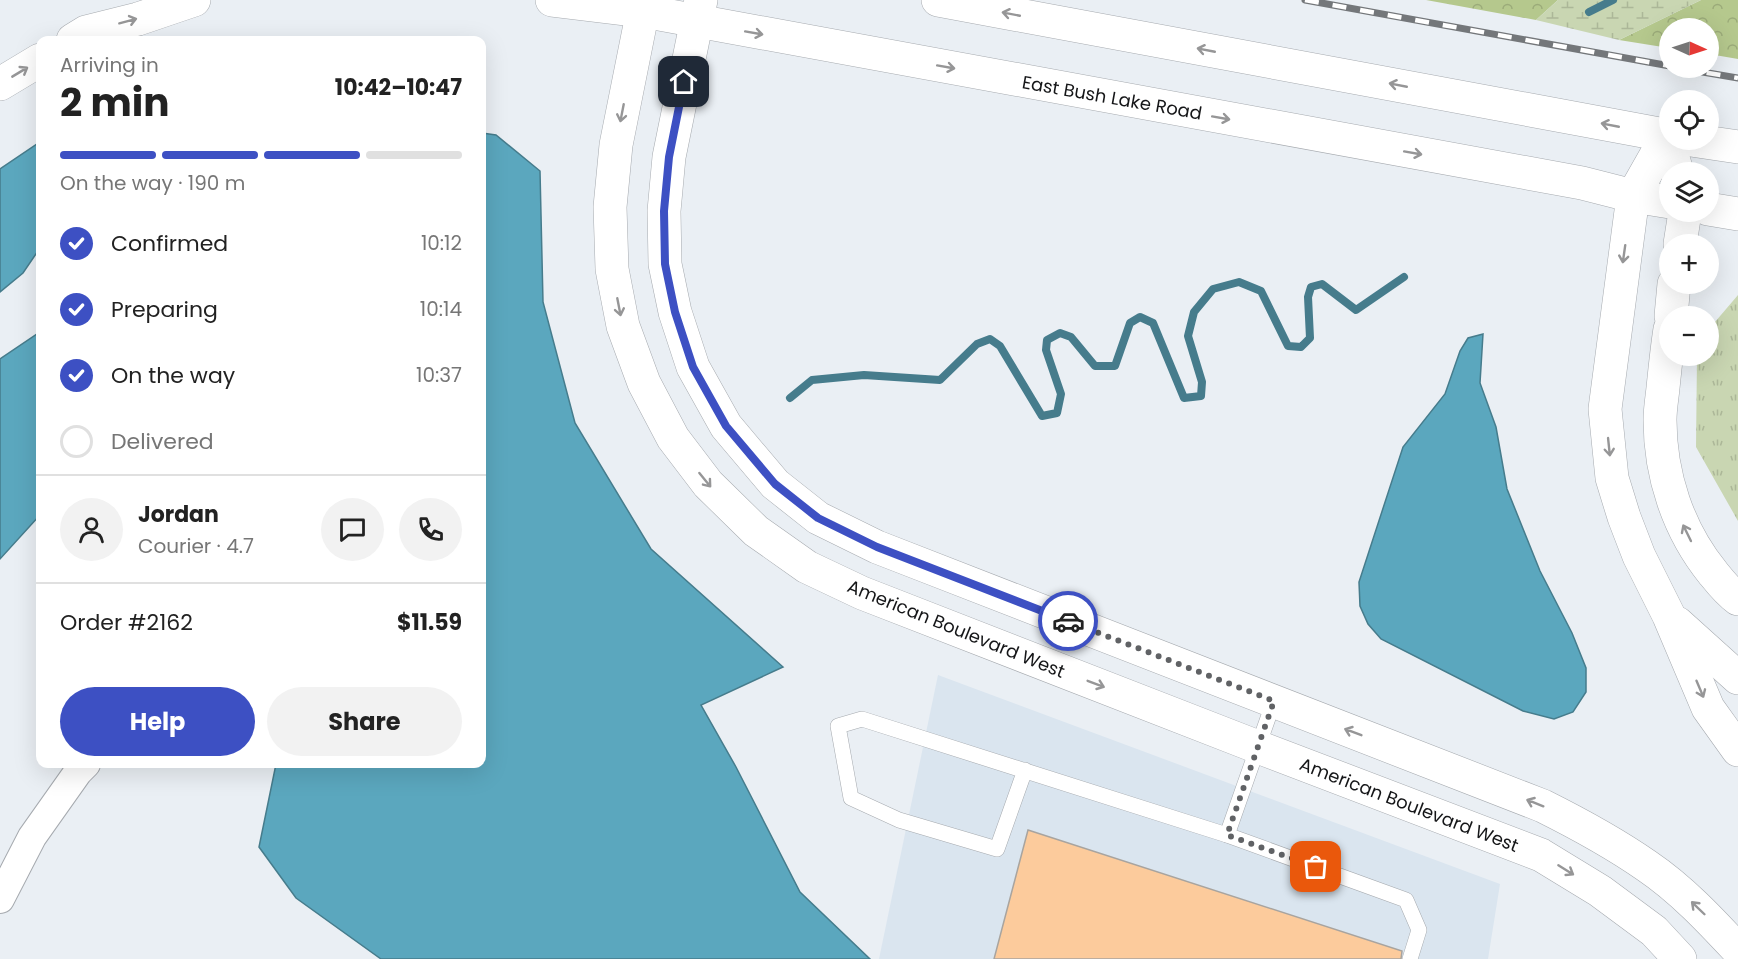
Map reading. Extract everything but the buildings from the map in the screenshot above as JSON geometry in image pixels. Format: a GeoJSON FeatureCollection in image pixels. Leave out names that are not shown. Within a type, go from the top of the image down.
{"type":"FeatureCollection","features":[{"type":"Feature","properties":{"kind":"main road"},"geometry":{"type":"LineString","coordinates":[[80,36],[86,32],[138,19],[194,0]]}},
{"type":"Feature","properties":{"kind":"main road","name":"East Bush Lake Road"},"geometry":{"type":"LineString","coordinates":[[552,0],[699,11],[1582,183],[1659,200]]}},
{"type":"Feature","properties":{"kind":"main road"},"geometry":{"type":"LineString","coordinates":[[938,0],[1659,134]]}},
{"type":"Feature","properties":{"kind":"main road","name":"American Boulevard West"},"geometry":{"type":"LineString","coordinates":[[644,6],[616,145],[610,207],[612,269],[623,326],[644,383],[673,438],[708,484],[756,531],[807,567],[862,593],[1541,855],[1600,891],[1654,931],[1680,959]]}},
{"type":"Feature","properties":{"kind":"main road"},"geometry":{"type":"LineString","coordinates":[[699,11],[669,157],[664,211],[665,264],[675,312],[693,367],[726,426],[775,484],[818,518],[877,547],[1543,806],[1596,833],[1657,873],[1696,906],[1738,951]]}},
{"type":"Feature","properties":{"kind":"main road"},"geometry":{"type":"LineString","coordinates":[[0,84],[36,62]]}},
{"type":"Feature","properties":{"kind":"main road"},"geometry":{"type":"LineString","coordinates":[[1719,144],[1738,147]]}},
{"type":"Feature","properties":{"kind":"main road"},"geometry":{"type":"LineString","coordinates":[[1667,150],[1633,196],[1605,409],[1612,478],[1639,556],[1669,616],[1708,708],[1738,750]]}},
{"type":"Feature","properties":{"kind":"main road"},"geometry":{"type":"LineString","coordinates":[[1719,211],[1738,214]]}},
{"type":"Feature","properties":{"kind":"main road"},"geometry":{"type":"LineString","coordinates":[[1666,366],[1660,417],[1661,448],[1666,478],[1688,536],[1704,561],[1729,592],[1738,599]]}},
{"type":"Feature","properties":{"kind":"main road"},"geometry":{"type":"LineString","coordinates":[[1669,616],[1738,678]]}},
{"type":"Feature","properties":{"kind":"street"},"geometry":{"type":"LineString","coordinates":[[0,899],[32,837],[82,768]]}},
{"type":"Feature","properties":{"kind":"lane"},"geometry":{"type":"LineString","coordinates":[[1227,835],[1274,701]]}},
{"type":"Feature","properties":{"kind":"lane"},"geometry":{"type":"LineString","coordinates":[[1025,770],[997,849],[899,820],[851,798],[838,726],[862,719],[1025,770],[1227,835],[1406,900],[1419,930],[1410,959]]}},
{"type":"Feature","properties":{"kind":"shaded area"},"geometry":{"type":"Polygon","coordinates":[[[938,675],[1500,884],[1488,959],[879,959],[938,675]]]}},
{"type":"Feature","properties":{"kind":"green space"},"geometry":{"type":"Polygon","coordinates":[[[1426,0],[1558,0],[1536,20],[1426,0]]]}},
{"type":"Feature","properties":{"kind":"green space"},"geometry":{"type":"Polygon","coordinates":[[[1558,0],[1701,0],[1664,18],[1659,18],[1659,20],[1619,40],[1536,20],[1558,0]]]}},
{"type":"Feature","properties":{"kind":"green space"},"geometry":{"type":"Polygon","coordinates":[[[1701,0],[1738,0],[1738,59],[1719,56],[1719,18],[1664,18],[1701,0]]]}},
{"type":"Feature","properties":{"kind":"green space"},"geometry":{"type":"Polygon","coordinates":[[[1659,20],[1659,46],[1619,40],[1659,20]]]}},
{"type":"Feature","properties":{"kind":"green space"},"geometry":{"type":"Polygon","coordinates":[[[1738,295],[1738,521],[1696,447],[1697,366],[1719,366],[1719,317],[1738,295]]]}},
{"type":"Feature","properties":{"kind":"water"},"geometry":{"type":"Polygon","coordinates":[[[486,134],[496,135],[540,171],[543,302],[575,423],[651,549],[783,667],[701,705],[736,767],[800,892],[870,959],[381,959],[296,898],[259,847],[275,768],[486,768],[486,134]]]}},
{"type":"Feature","properties":{"kind":"water"},"geometry":{"type":"Polygon","coordinates":[[[36,145],[36,254],[23,273],[0,292],[0,169],[36,145]]]}},
{"type":"Feature","properties":{"kind":"water"},"geometry":{"type":"Polygon","coordinates":[[[1483,334],[1480,383],[1496,427],[1507,489],[1540,571],[1572,633],[1586,668],[1586,692],[1573,712],[1554,719],[1523,711],[1381,639],[1368,624],[1360,606],[1359,582],[1403,447],[1445,394],[1460,351],[1468,338],[1483,334]]]}},
{"type":"Feature","properties":{"kind":"water"},"geometry":{"type":"Polygon","coordinates":[[[36,335],[36,519],[0,559],[0,359],[36,335]]]}},
{"type":"Feature","properties":{"kind":"waterway"},"geometry":{"type":"LineString","coordinates":[[1589,12],[1613,0]]}},
{"type":"Feature","properties":{"kind":"waterway"},"geometry":{"type":"LineString","coordinates":[[790,398],[812,380],[864,375],[940,380],[977,344],[990,339],[1000,346],[1042,416],[1057,413],[1061,394],[1046,350],[1047,340],[1060,333],[1071,337],[1095,366],[1115,366],[1130,323],[1140,317],[1153,323],[1184,398],[1201,396],[1202,382],[1188,336],[1194,312],[1213,289],[1239,282],[1261,291],[1288,346],[1301,347],[1310,338],[1308,297],[1311,287],[1322,284],[1356,310],[1404,277]]}},
{"type":"Feature","properties":{"kind":"railway"},"geometry":{"type":"LineString","coordinates":[[1305,0],[1659,64]]}},
{"type":"Feature","properties":{"kind":"railway"},"geometry":{"type":"LineString","coordinates":[[1719,75],[1738,78]]}},
{"type":"Feature","properties":{"kind":"way so far"},"geometry":{"type":"LineString","coordinates":[[1068,621],[1274,701],[1227,835],[1316,867]]}},
{"type":"Feature","properties":{"kind":"route"},"geometry":{"type":"LineString","coordinates":[[684,82],[669,157],[664,211],[665,264],[675,312],[693,367],[726,426],[775,484],[818,518],[877,547],[1068,621]]}}]}
